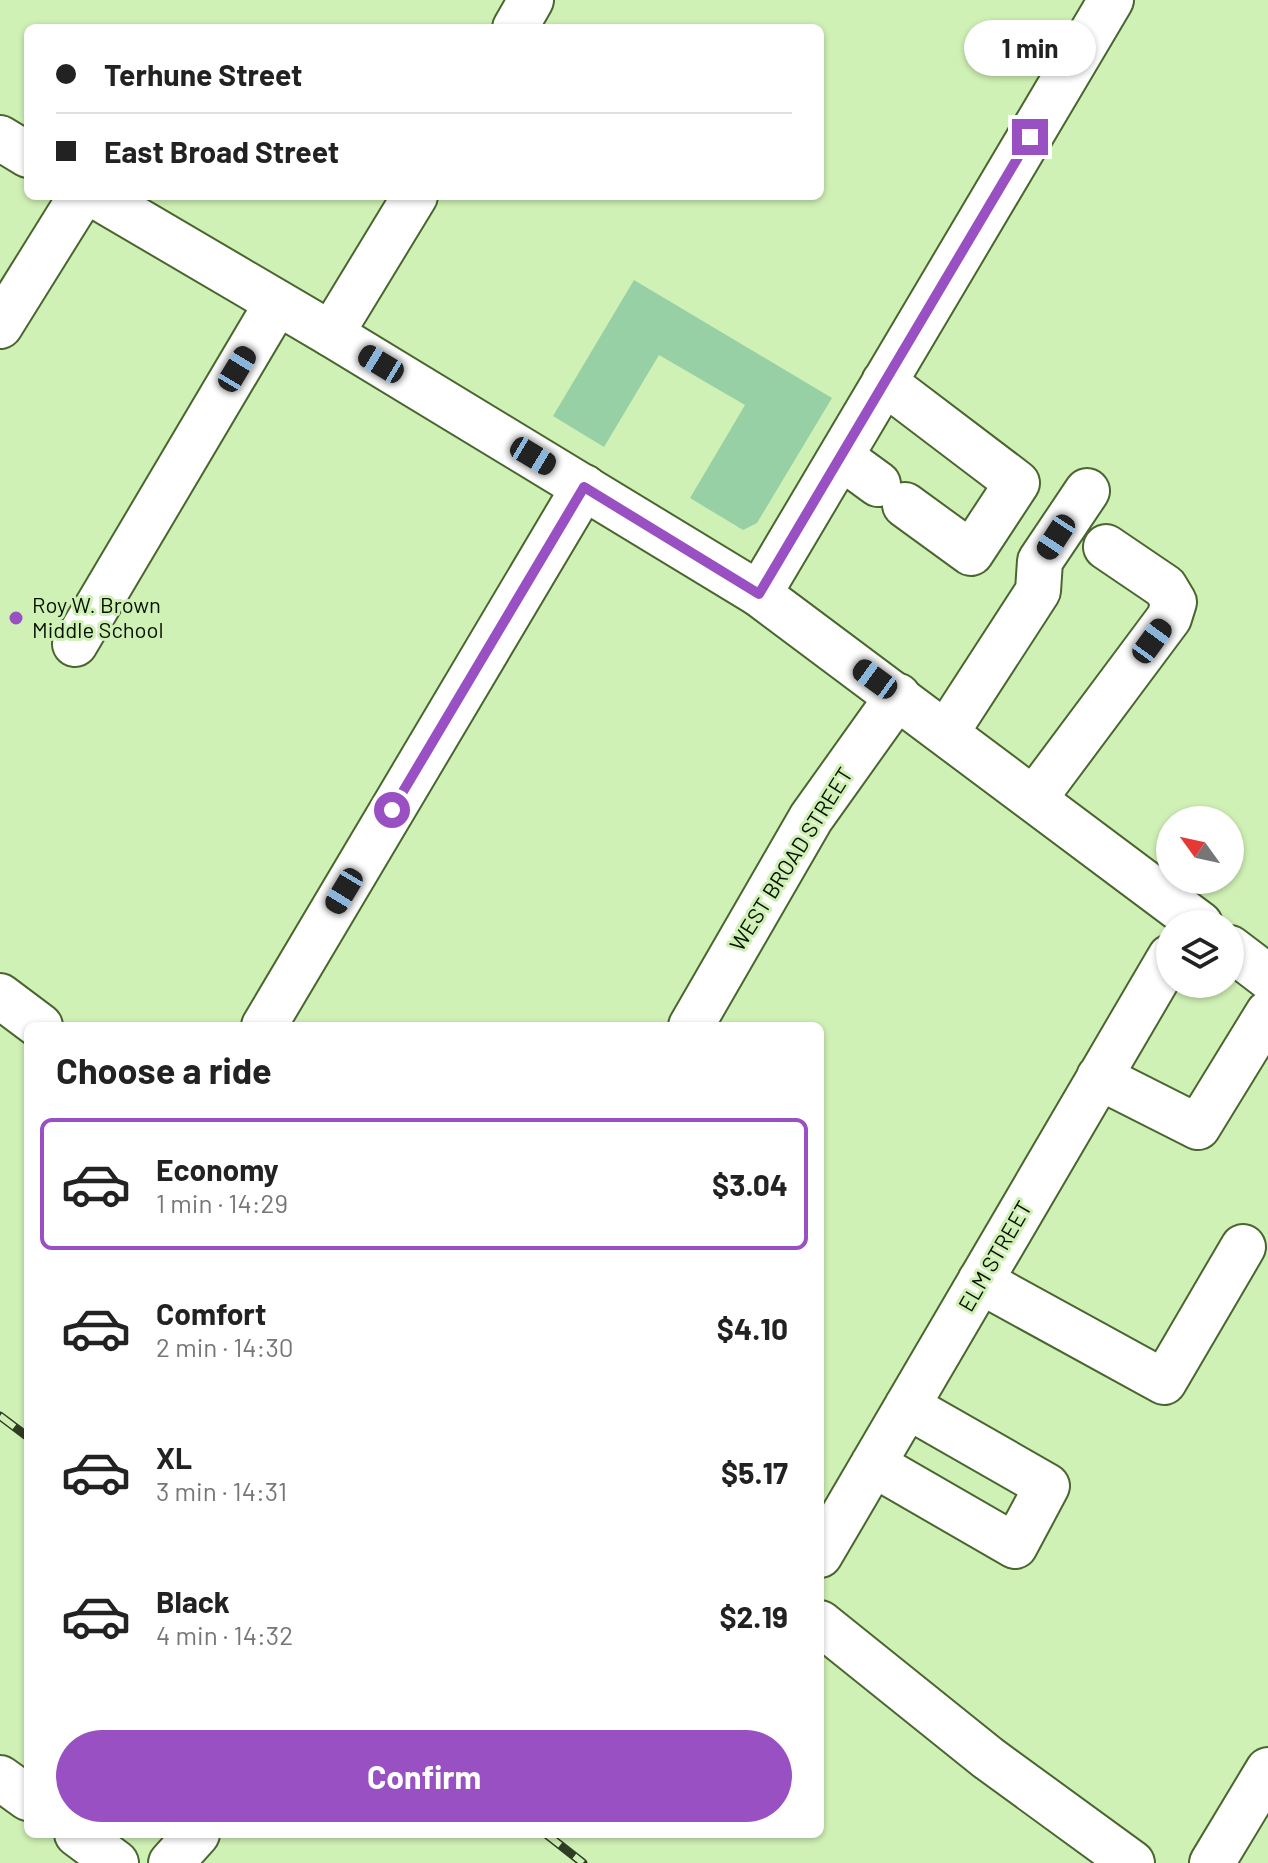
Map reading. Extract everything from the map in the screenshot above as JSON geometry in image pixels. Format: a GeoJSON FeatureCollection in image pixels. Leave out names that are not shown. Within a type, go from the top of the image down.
{"type":"FeatureCollection","features":[{"type":"Feature","properties":{"kind":"street"},"geometry":{"type":"LineString","coordinates":[[517,24],[531,0]]}},
{"type":"Feature","properties":{"kind":"street"},"geometry":{"type":"LineString","coordinates":[[759,594],[1111,0]]}},
{"type":"Feature","properties":{"kind":"street"},"geometry":{"type":"LineString","coordinates":[[0,138],[24,153]]}},
{"type":"Feature","properties":{"kind":"street"},"geometry":{"type":"LineString","coordinates":[[0,326],[79,200]]}},
{"type":"Feature","properties":{"kind":"street"},"geometry":{"type":"LineString","coordinates":[[112,200],[145,208],[277,303],[759,594],[1178,910]]}},
{"type":"Feature","properties":{"kind":"street"},"geometry":{"type":"LineString","coordinates":[[331,334],[413,200]]}},
{"type":"Feature","properties":{"kind":"street"},"geometry":{"type":"LineString","coordinates":[[75,644],[277,303]]}},
{"type":"Feature","properties":{"kind":"street"},"geometry":{"type":"LineString","coordinates":[[841,457],[971,553],[1017,483],[884,382]]}},
{"type":"Feature","properties":{"kind":"street"},"geometry":{"type":"LineString","coordinates":[[266,1022],[584,487]]}},
{"type":"Feature","properties":{"kind":"street"},"geometry":{"type":"LineString","coordinates":[[946,733],[1038,591],[1040,561],[1087,491]]}},
{"type":"Feature","properties":{"kind":"street"},"geometry":{"type":"LineString","coordinates":[[1034,799],[1172,610],[1174,602],[1165,587],[1106,547]]}},
{"type":"Feature","properties":{"kind":"street","name":"WEST BROAD STREET"},"geometry":{"type":"LineString","coordinates":[[693,1022],[811,818],[898,696]]}},
{"type":"Feature","properties":{"kind":"street","name":"ELM STREET"},"geometry":{"type":"LineString","coordinates":[[824,1548],[1156,981]]}},
{"type":"Feature","properties":{"kind":"street"},"geometry":{"type":"LineString","coordinates":[[0,996],[35,1022]]}},
{"type":"Feature","properties":{"kind":"street"},"geometry":{"type":"LineString","coordinates":[[1099,1077],[1198,1127],[1268,1013]]}},
{"type":"Feature","properties":{"kind":"street"},"geometry":{"type":"LineString","coordinates":[[980,1281],[1164,1382],[1243,1247]]}},
{"type":"Feature","properties":{"kind":"street"},"geometry":{"type":"LineString","coordinates":[[873,1464],[1015,1546],[1047,1486],[907,1406]]}},
{"type":"Feature","properties":{"kind":"street"},"geometry":{"type":"LineString","coordinates":[[824,1626],[988,1758],[1132,1863]]}},
{"type":"Feature","properties":{"kind":"street"},"geometry":{"type":"LineString","coordinates":[[1212,1863],[1268,1770]]}},
{"type":"Feature","properties":{"kind":"street"},"geometry":{"type":"LineString","coordinates":[[0,1778],[24,1795]]}},
{"type":"Feature","properties":{"kind":"street"},"geometry":{"type":"LineString","coordinates":[[82,1838],[116,1863]]}},
{"type":"Feature","properties":{"kind":"street"},"geometry":{"type":"LineString","coordinates":[[171,1863],[193,1838]]}},
{"type":"Feature","properties":{"kind":"building"},"geometry":{"type":"Polygon","coordinates":[[[634,280],[832,398],[757,523],[743,530],[690,498],[745,405],[659,355],[604,447],[553,416],[634,280]]]}},
{"type":"Feature","properties":{"kind":"railway"},"geometry":{"type":"LineString","coordinates":[[0,1416],[24,1434]]}},
{"type":"Feature","properties":{"kind":"railway"},"geometry":{"type":"LineString","coordinates":[[551,1838],[583,1863]]}},
{"type":"Feature","properties":{"kind":"place","name":"Roy W. Brown Middle School"},"geometry":{"type":"Point","coordinates":[16,618]}},
{"type":"Feature","properties":{"kind":"route"},"geometry":{"type":"LineString","coordinates":[[392,810],[584,487],[759,594],[1030,137]]}}]}
